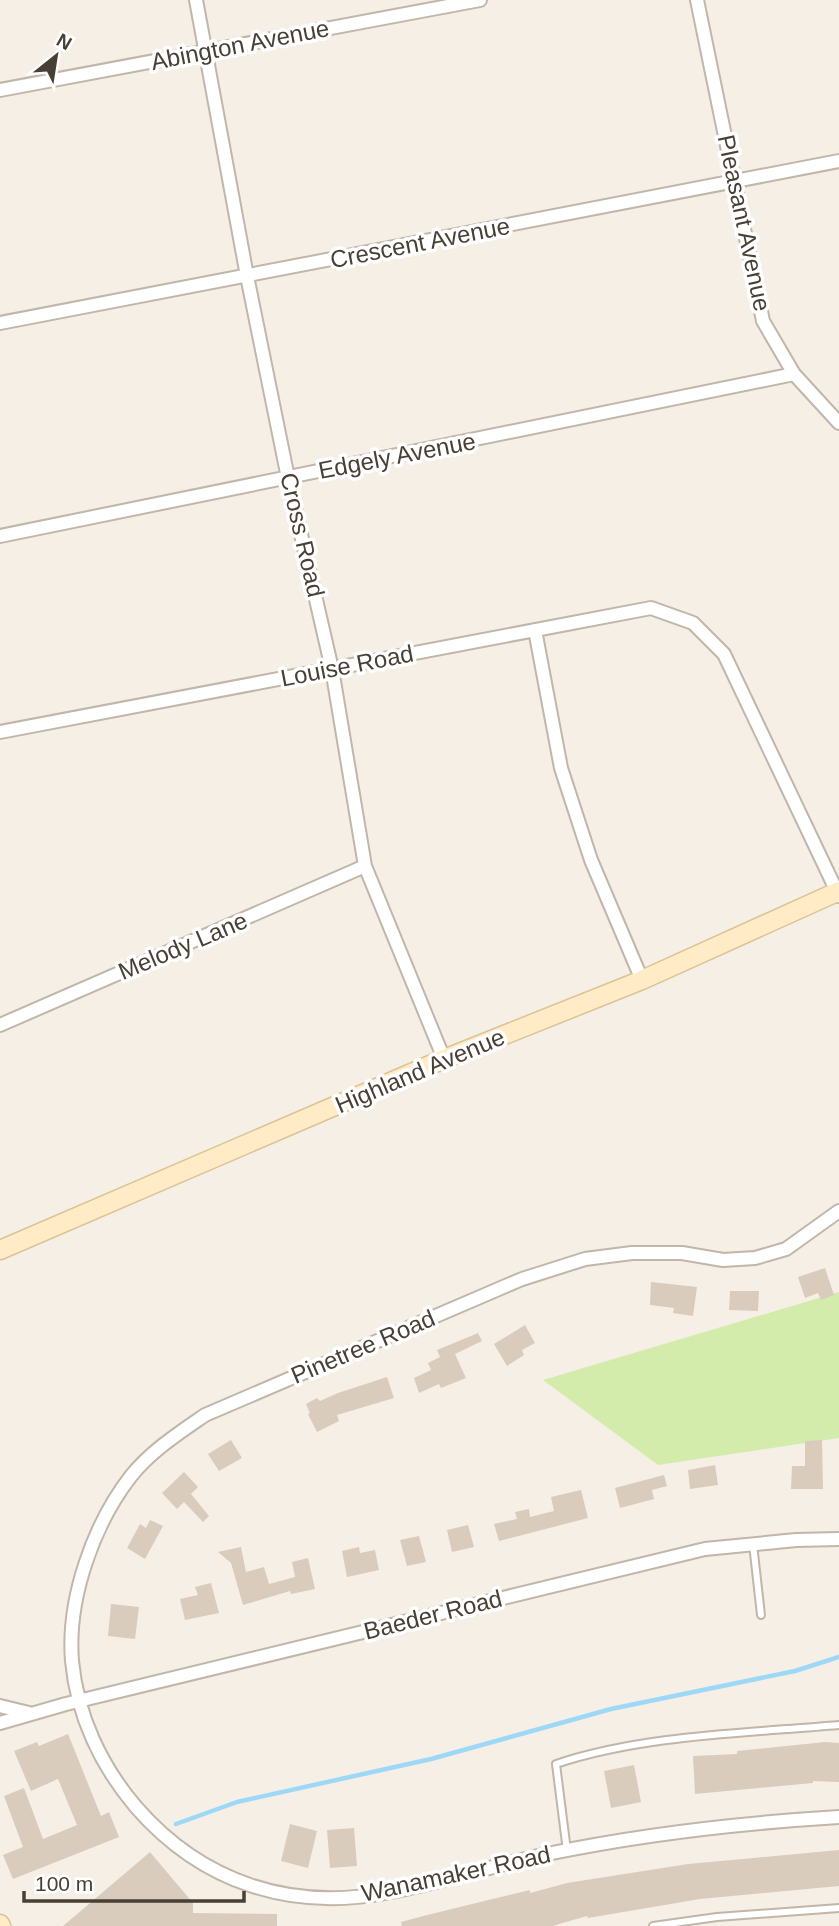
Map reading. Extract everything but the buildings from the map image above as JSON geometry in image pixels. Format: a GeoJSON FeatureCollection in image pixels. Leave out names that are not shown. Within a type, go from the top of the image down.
{"type":"FeatureCollection","features":[{"type":"Feature","properties":{"kind":"street","name":"Cross Road"},"geometry":{"type":"LineString","coordinates":[[196,0],[288,478],[332,669],[365,866],[444,1059]]}},
{"type":"Feature","properties":{"kind":"street","name":"Abington Avenue"},"geometry":{"type":"LineString","coordinates":[[0,90],[480,0]]}},
{"type":"Feature","properties":{"kind":"street","name":"Pleasant Avenue"},"geometry":{"type":"LineString","coordinates":[[697,0],[763,321],[794,374],[839,422]]}},
{"type":"Feature","properties":{"kind":"street","name":"Crescent Avenue"},"geometry":{"type":"LineString","coordinates":[[0,323],[839,162]]}},
{"type":"Feature","properties":{"kind":"street","name":"Edgely Avenue"},"geometry":{"type":"LineString","coordinates":[[0,536],[794,374]]}},
{"type":"Feature","properties":{"kind":"street","name":"Louise Road"},"geometry":{"type":"LineString","coordinates":[[0,732],[651,608],[693,622],[724,654],[838,893]]}},
{"type":"Feature","properties":{"kind":"street"},"geometry":{"type":"LineString","coordinates":[[535,630],[561,768],[591,860],[642,980]]}},
{"type":"Feature","properties":{"kind":"street","name":"Melody Lane"},"geometry":{"type":"LineString","coordinates":[[0,1025],[365,866]]}},
{"type":"Feature","properties":{"kind":"street","name":"Highland Avenue"},"geometry":{"type":"LineString","coordinates":[[0,1250],[444,1059],[642,980],[838,893]]}},
{"type":"Feature","properties":{"kind":"street","name":"Pinetree Road"},"geometry":{"type":"LineString","coordinates":[[78,1702],[72,1653],[75,1605],[100,1530],[132,1475],[160,1446],[205,1415],[522,1279],[585,1259],[632,1253],[682,1253],[723,1260],[755,1258],[786,1249],[839,1211]]}},
{"type":"Feature","properties":{"kind":"street","name":"Baeder Road"},"geometry":{"type":"LineString","coordinates":[[0,1723],[29,1713],[705,1549],[796,1540],[839,1539]]}},
{"type":"Feature","properties":{"kind":"street","name":"Wanamaker Road"},"geometry":{"type":"LineString","coordinates":[[78,1702],[89,1730],[118,1783],[153,1826],[186,1854],[237,1882],[290,1895],[326,1899],[388,1893],[567,1851],[678,1832],[839,1817]]}},
{"type":"Feature","properties":{"kind":"street","name":"Baeder Road"},"geometry":{"type":"LineString","coordinates":[[0,1706],[29,1713]]}},
{"type":"Feature","properties":{"kind":"lane"},"geometry":{"type":"LineString","coordinates":[[753,1544],[761,1615]]}},
{"type":"Feature","properties":{"kind":"lane"},"geometry":{"type":"LineString","coordinates":[[567,1851],[555,1764],[588,1753],[683,1739],[839,1725]]}},
{"type":"Feature","properties":{"kind":"lane"},"geometry":{"type":"LineString","coordinates":[[653,1926],[717,1917],[839,1908]]}},
{"type":"Feature","properties":{"kind":"green space"},"geometry":{"type":"Polygon","coordinates":[[[839,1292],[839,1438],[658,1465],[543,1380],[839,1292]]]}},
{"type":"Feature","properties":{"kind":"waterway"},"geometry":{"type":"LineString","coordinates":[[176,1824],[237,1802],[431,1759],[611,1709],[795,1671],[839,1657]]}}]}
